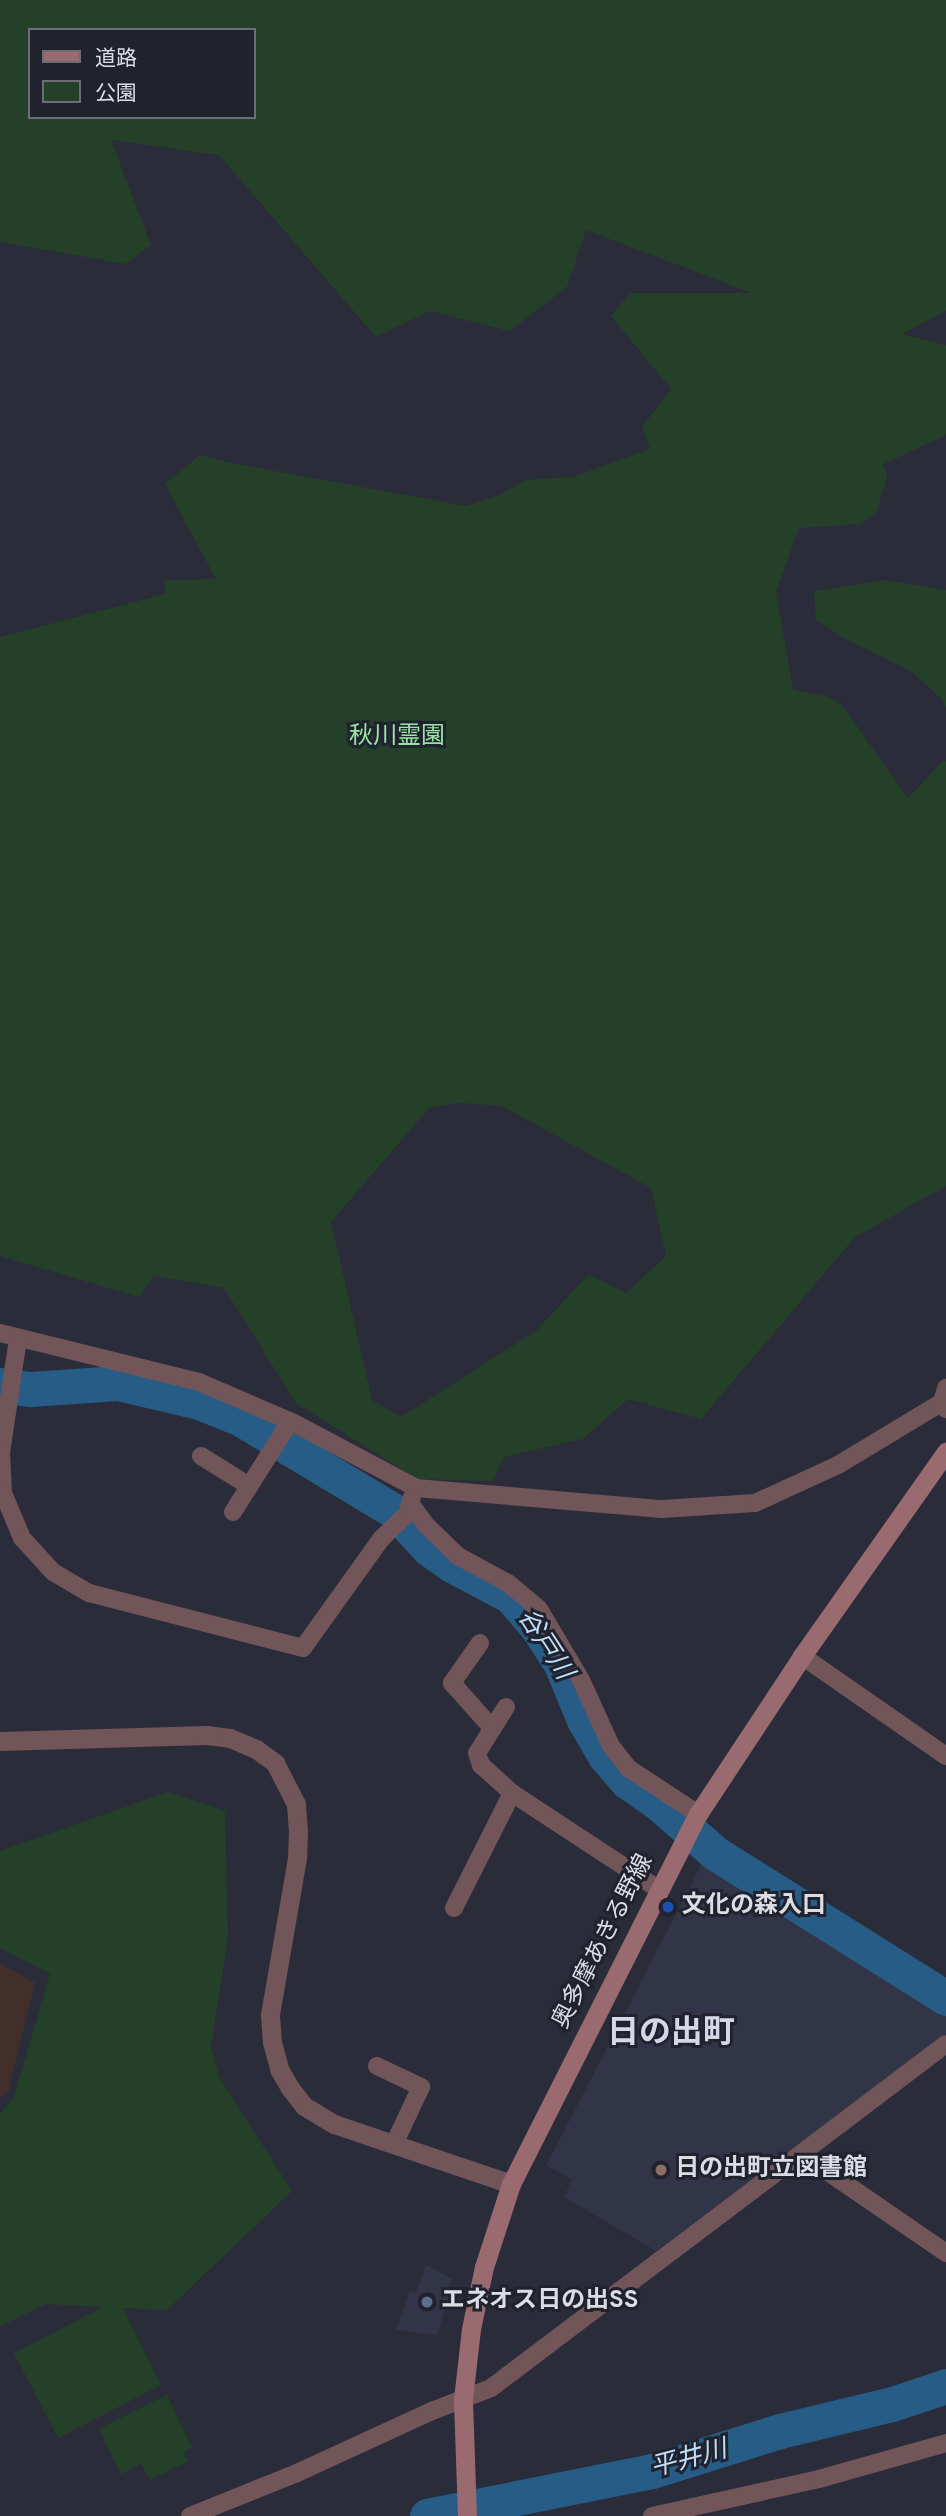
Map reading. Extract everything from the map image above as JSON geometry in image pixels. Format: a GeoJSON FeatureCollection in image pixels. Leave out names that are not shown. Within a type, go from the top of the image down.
{"type":"FeatureCollection","features":[{"type":"Feature","properties":{"kind":"main road","name":"奥多摩あきる野線"},"geometry":{"type":"LineString","coordinates":[[467,2516],[463,2464],[463,2399],[471,2329],[484,2267],[512,2184],[698,1814],[802,1656],[946,1452]]}},
{"type":"Feature","properties":{"kind":"street"},"geometry":{"type":"LineString","coordinates":[[0,1333],[200,1382],[413,1495],[662,1509],[755,1503],[838,1465],[944,1401]]}},
{"type":"Feature","properties":{"kind":"street"},"geometry":{"type":"LineString","coordinates":[[18,1339],[1,1453],[3,1493],[22,1538],[53,1572],[89,1593],[303,1648],[381,1539],[408,1513],[413,1495]]}},
{"type":"Feature","properties":{"kind":"street"},"geometry":{"type":"LineString","coordinates":[[233,1512],[287,1428]]}},
{"type":"Feature","properties":{"kind":"street"},"geometry":{"type":"LineString","coordinates":[[201,1456],[249,1486]]}},
{"type":"Feature","properties":{"kind":"street"},"geometry":{"type":"LineString","coordinates":[[413,1495],[427,1526],[458,1556],[508,1583],[539,1609],[581,1680],[611,1746],[628,1768],[698,1814]]}},
{"type":"Feature","properties":{"kind":"street"},"geometry":{"type":"LineString","coordinates":[[480,1643],[452,1684],[492,1728]]}},
{"type":"Feature","properties":{"kind":"street"},"geometry":{"type":"LineString","coordinates":[[802,1656],[946,1756]]}},
{"type":"Feature","properties":{"kind":"street"},"geometry":{"type":"LineString","coordinates":[[506,1707],[477,1753],[481,1765],[512,1793],[658,1889]]}},
{"type":"Feature","properties":{"kind":"street"},"geometry":{"type":"LineString","coordinates":[[0,1741],[206,1735],[237,1741],[256,1749],[275,1763],[296,1804],[298,1830],[297,1858],[270,2015],[272,2042],[279,2068],[304,2106],[334,2124],[512,2184]]}},
{"type":"Feature","properties":{"kind":"street"},"geometry":{"type":"LineString","coordinates":[[454,1908],[512,1793]]}},
{"type":"Feature","properties":{"kind":"street"},"geometry":{"type":"LineString","coordinates":[[190,2516],[351,2450],[491,2388],[946,2044]]}},
{"type":"Feature","properties":{"kind":"street"},"geometry":{"type":"LineString","coordinates":[[377,2066],[421,2087],[394,2144]]}},
{"type":"Feature","properties":{"kind":"street"},"geometry":{"type":"LineString","coordinates":[[802,2154],[946,2253]]}},
{"type":"Feature","properties":{"kind":"street"},"geometry":{"type":"LineString","coordinates":[[652,2516],[819,2479],[946,2443]]}},
{"type":"Feature","properties":{"kind":"shaded area"},"geometry":{"type":"Polygon","coordinates":[[[708,1852],[946,2013],[946,2034],[656,2251],[564,2197],[572,2179],[546,2166],[708,1852]]]}},
{"type":"Feature","properties":{"kind":"shaded area"},"geometry":{"type":"Polygon","coordinates":[[[0,1963],[35,1983],[8,2092],[0,2098],[0,1963]]]}},
{"type":"Feature","properties":{"kind":"shaded area","name":"エネオス日の出SS"},"geometry":{"type":"Polygon","coordinates":[[[426,2265],[452,2279],[437,2335],[396,2330],[410,2290],[416,2292],[426,2265]]]}},
{"type":"Feature","properties":{"kind":"green space","name":"秋川霊園"},"geometry":{"type":"Polygon","coordinates":[[[0,0],[946,0],[946,311],[902,334],[946,345],[946,435],[883,464],[887,477],[877,511],[861,524],[799,528],[776,592],[793,690],[829,697],[842,705],[908,798],[946,761],[946,1186],[855,1237],[701,1419],[628,1399],[583,1439],[504,1457],[493,1481],[417,1479],[296,1403],[224,1288],[154,1276],[139,1297],[0,1256],[0,637],[165,594],[164,580],[216,579],[165,484],[200,455],[466,506],[498,496],[525,480],[573,477],[650,449],[642,427],[671,389],[611,316],[630,293],[752,293],[586,230],[567,287],[509,331],[430,311],[376,337],[219,155],[111,140],[151,245],[126,264],[0,242],[0,0]],[[460,1103],[430,1107],[331,1222],[372,1400],[401,1417],[536,1331],[588,1275],[626,1293],[666,1256],[651,1188],[502,1106],[460,1103]]]}},
{"type":"Feature","properties":{"kind":"green space"},"geometry":{"type":"Polygon","coordinates":[[[887,580],[946,590],[946,707],[911,671],[846,639],[816,620],[814,591],[887,580]]]}},
{"type":"Feature","properties":{"kind":"green space"},"geometry":{"type":"Polygon","coordinates":[[[168,1792],[225,1811],[228,1937],[211,2047],[219,2077],[292,2191],[167,2310],[123,2308],[161,2385],[58,2438],[14,2353],[103,2307],[46,2304],[0,2326],[0,2114],[14,2097],[50,1974],[0,1948],[0,1851],[168,1792]]]}},
{"type":"Feature","properties":{"kind":"green space"},"geometry":{"type":"Polygon","coordinates":[[[167,2395],[192,2447],[184,2452],[188,2461],[150,2480],[141,2464],[121,2474],[99,2429],[167,2395]]]}},
{"type":"Feature","properties":{"kind":"waterway","name":"谷戸川"},"geometry":{"type":"LineString","coordinates":[[0,1385],[30,1389],[118,1383],[199,1402],[241,1419],[394,1511],[429,1549],[452,1565],[510,1596],[537,1627],[561,1664],[584,1720],[605,1756],[628,1782],[657,1802],[715,1853],[946,1998]]}},
{"type":"Feature","properties":{"kind":"waterway","name":"平井川"},"geometry":{"type":"LineString","coordinates":[[427,2516],[652,2471],[780,2431],[892,2404],[946,2386]]}},
{"type":"Feature","properties":{"kind":"place","name":"文化の森入口"},"geometry":{"type":"Point","coordinates":[668,1907]}},
{"type":"Feature","properties":{"kind":"place","name":"日の出町立図書館"},"geometry":{"type":"Point","coordinates":[661,2170]}},
{"type":"Feature","properties":{"kind":"place","name":"エネオス日の出SS"},"geometry":{"type":"Point","coordinates":[427,2302]}},
{"type":"Feature","properties":{"kind":"district","name":"日の出町"},"geometry":{"type":"Point","coordinates":[671,2034]}}]}
